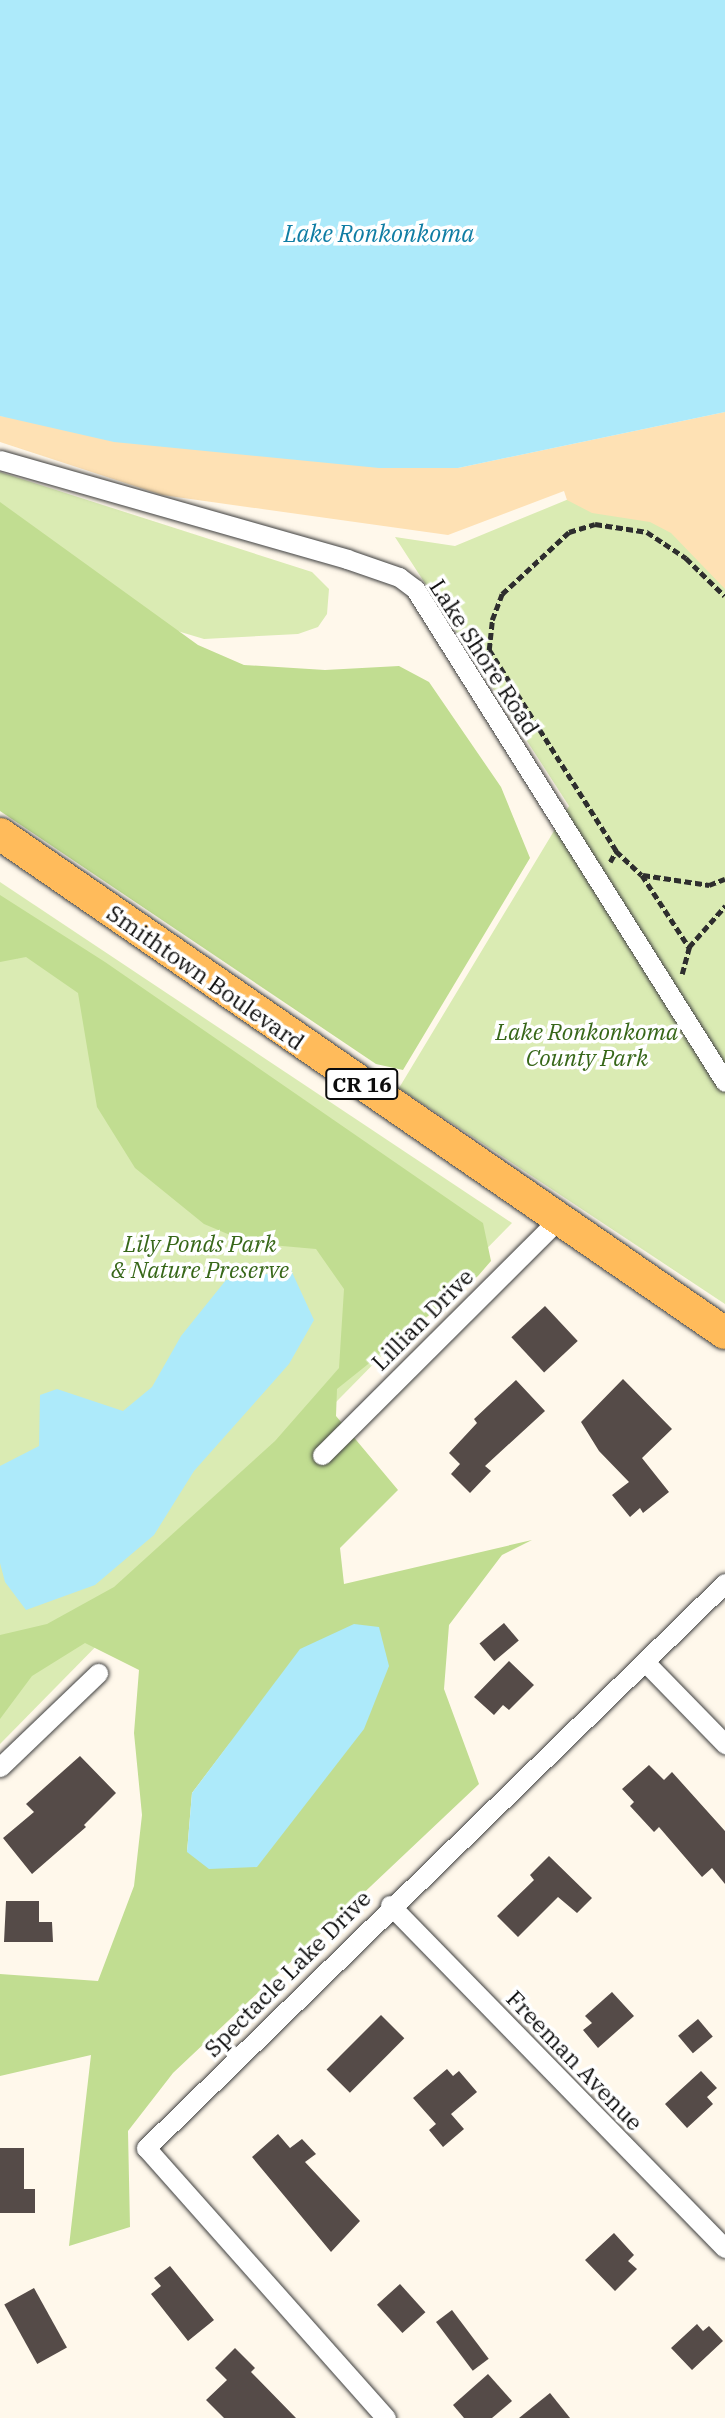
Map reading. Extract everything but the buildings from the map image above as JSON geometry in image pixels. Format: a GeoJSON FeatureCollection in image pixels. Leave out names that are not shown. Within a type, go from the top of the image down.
{"type":"FeatureCollection","features":[{"type":"Feature","properties":{"kind":"main road","name":"Smithtown Boulevard"},"geometry":{"type":"LineString","coordinates":[[0,834],[725,1333]]}},
{"type":"Feature","properties":{"kind":"street","name":"Lake Shore Road"},"geometry":{"type":"LineString","coordinates":[[0,460],[347,559],[399,578],[415,589],[725,1082]]}},
{"type":"Feature","properties":{"kind":"street","name":"Lillian Drive"},"geometry":{"type":"LineString","coordinates":[[322,1455],[558,1220]]}},
{"type":"Feature","properties":{"kind":"street","name":"Spectacle Lake Drive"},"geometry":{"type":"LineString","coordinates":[[386,2418],[145,2148],[390,1905],[725,1583]]}},
{"type":"Feature","properties":{"kind":"street"},"geometry":{"type":"LineString","coordinates":[[645,1662],[725,1744]]}},
{"type":"Feature","properties":{"kind":"street"},"geometry":{"type":"LineString","coordinates":[[0,1767],[98,1673]]}},
{"type":"Feature","properties":{"kind":"street","name":"Freeman Avenue"},"geometry":{"type":"LineString","coordinates":[[390,1905],[725,2248]]}},
{"type":"Feature","properties":{"kind":"path"},"geometry":{"type":"LineString","coordinates":[[725,596],[686,558],[647,532],[595,524],[569,532],[502,594],[492,620],[489,650],[616,851],[642,875],[689,947],[725,906]]}},
{"type":"Feature","properties":{"kind":"path"},"geometry":{"type":"LineString","coordinates":[[605,871],[616,851]]}},
{"type":"Feature","properties":{"kind":"path"},"geometry":{"type":"LineString","coordinates":[[642,875],[667,883],[709,885],[725,879]]}},
{"type":"Feature","properties":{"kind":"green space","name":"Lake Ronkonkoma County Park"},"geometry":{"type":"Polygon","coordinates":[[[725,470],[725,1304],[399,1088],[569,806],[395,537],[455,546],[627,475],[725,470]]]}},
{"type":"Feature","properties":{"kind":"green space"},"geometry":{"type":"Polygon","coordinates":[[[0,472],[312,572],[329,589],[327,614],[318,627],[298,634],[204,639],[154,624],[0,598],[0,472]]]}},
{"type":"Feature","properties":{"kind":"green space"},"geometry":{"type":"Polygon","coordinates":[[[0,502],[198,645],[244,665],[325,670],[399,666],[429,682],[501,787],[530,858],[403,1070],[376,1064],[0,811],[0,502]]]}},
{"type":"Feature","properties":{"kind":"green space","name":"Lily Ponds Park & Nature Preserve"},"geometry":{"type":"Polygon","coordinates":[[[0,882],[512,1223],[0,1744],[0,882]]]}},
{"type":"Feature","properties":{"kind":"green space"},"geometry":{"type":"Polygon","coordinates":[[[0,895],[105,962],[483,1223],[491,1261],[478,1276],[337,1389],[336,1416],[398,1490],[340,1548],[344,1584],[532,1540],[502,1555],[449,1625],[444,1689],[479,1784],[173,2073],[128,2131],[130,2227],[69,2246],[91,2055],[0,2076],[0,1974],[98,1981],[134,1886],[142,1815],[134,1733],[139,1670],[85,1643],[32,1676],[0,1719],[0,1635],[47,1624],[114,1587],[275,1441],[339,1368],[344,1289],[316,1249],[249,1243],[204,1224],[135,1168],[97,1107],[78,993],[26,957],[0,962],[0,895]],[[230,1743],[192,1793],[187,1852],[230,1743]]]}},
{"type":"Feature","properties":{"kind":"sand"},"geometry":{"type":"Polygon","coordinates":[[[725,412],[725,589],[671,533],[650,522],[592,513],[567,500],[564,491],[448,535],[162,495],[0,442],[0,416],[458,468],[725,412]]]}},
{"type":"Feature","properties":{"kind":"water","name":"Lake Ronkonkoma"},"geometry":{"type":"Polygon","coordinates":[[[0,0],[725,0],[725,412],[458,468],[379,468],[114,442],[0,416],[0,0]]]}},
{"type":"Feature","properties":{"kind":"water"},"geometry":{"type":"Polygon","coordinates":[[[291,1270],[314,1320],[289,1364],[194,1471],[154,1535],[95,1585],[26,1610],[5,1582],[0,1563],[0,1466],[39,1446],[40,1395],[57,1389],[123,1411],[152,1387],[181,1336],[226,1280],[291,1270]]]}},
{"type":"Feature","properties":{"kind":"water"},"geometry":{"type":"Polygon","coordinates":[[[354,1624],[379,1627],[389,1666],[364,1729],[257,1867],[209,1869],[187,1852],[192,1793],[300,1649],[354,1624]]]}}]}
